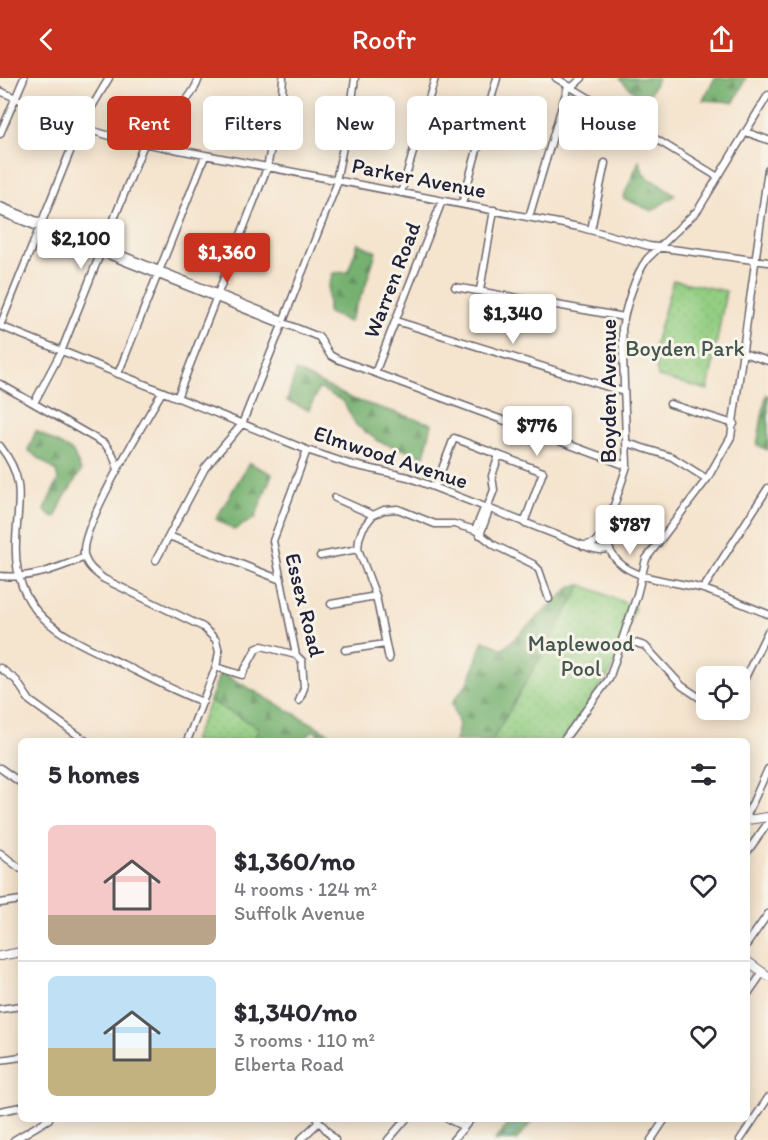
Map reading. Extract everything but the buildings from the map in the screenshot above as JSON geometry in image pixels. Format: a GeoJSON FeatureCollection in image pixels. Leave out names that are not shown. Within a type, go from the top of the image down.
{"type":"FeatureCollection","features":[{"type":"Feature","properties":{"kind":"main road"},"geometry":{"type":"LineString","coordinates":[[750,820],[768,817]]}},
{"type":"Feature","properties":{"kind":"main road"},"geometry":{"type":"LineString","coordinates":[[0,956],[18,953]]}},
{"type":"Feature","properties":{"kind":"main road"},"geometry":{"type":"LineString","coordinates":[[750,963],[765,974]]}},
{"type":"Feature","properties":{"kind":"street"},"geometry":{"type":"LineString","coordinates":[[0,134],[24,78]]}},
{"type":"Feature","properties":{"kind":"street"},"geometry":{"type":"LineString","coordinates":[[95,102],[109,78]]}},
{"type":"Feature","properties":{"kind":"street"},"geometry":{"type":"LineString","coordinates":[[191,96],[195,91],[199,78]]}},
{"type":"Feature","properties":{"kind":"street"},"geometry":{"type":"LineString","coordinates":[[177,398],[267,168],[283,78]]}},
{"type":"Feature","properties":{"kind":"street"},"geometry":{"type":"LineString","coordinates":[[156,560],[204,468],[242,424],[337,181],[355,78]]}},
{"type":"Feature","properties":{"kind":"street"},"geometry":{"type":"LineString","coordinates":[[401,193],[435,78]]}},
{"type":"Feature","properties":{"kind":"street"},"geometry":{"type":"LineString","coordinates":[[462,204],[497,78]]}},
{"type":"Feature","properties":{"kind":"street"},"geometry":{"type":"LineString","coordinates":[[556,78],[718,177]]}},
{"type":"Feature","properties":{"kind":"street"},"geometry":{"type":"LineString","coordinates":[[529,217],[569,87],[582,78]]}},
{"type":"Feature","properties":{"kind":"street","name":"Parker Avenue"},"geometry":{"type":"LineString","coordinates":[[0,91],[18,98]]}},
{"type":"Feature","properties":{"kind":"street","name":"Boyden Avenue"},"geometry":{"type":"LineString","coordinates":[[609,549],[606,530],[627,466],[622,339],[624,317],[642,266],[693,217],[768,95]]}},
{"type":"Feature","properties":{"kind":"street"},"geometry":{"type":"LineString","coordinates":[[746,132],[768,140]]}},
{"type":"Feature","properties":{"kind":"street"},"geometry":{"type":"LineString","coordinates":[[0,326],[71,150]]}},
{"type":"Feature","properties":{"kind":"street"},"geometry":{"type":"LineString","coordinates":[[34,403],[62,352],[138,150]]}},
{"type":"Feature","properties":{"kind":"street","name":"Parker Avenue"},"geometry":{"type":"LineString","coordinates":[[175,150],[529,217],[639,243],[768,262]]}},
{"type":"Feature","properties":{"kind":"street"},"geometry":{"type":"LineString","coordinates":[[118,374],[205,156]]}},
{"type":"Feature","properties":{"kind":"street"},"geometry":{"type":"LineString","coordinates":[[591,230],[605,163]]}},
{"type":"Feature","properties":{"kind":"street"},"geometry":{"type":"LineString","coordinates":[[565,738],[609,679],[639,592],[646,559],[707,479],[728,444],[734,424],[768,169]]}},
{"type":"Feature","properties":{"kind":"street","name":"Warren Road"},"geometry":{"type":"LineString","coordinates":[[375,373],[442,201]]}},
{"type":"Feature","properties":{"kind":"street"},"geometry":{"type":"LineString","coordinates":[[0,206],[42,226]]}},
{"type":"Feature","properties":{"kind":"street"},"geometry":{"type":"LineString","coordinates":[[480,290],[494,210]]}},
{"type":"Feature","properties":{"kind":"street"},"geometry":{"type":"LineString","coordinates":[[0,212],[42,226],[319,337],[333,357],[627,466]]}},
{"type":"Feature","properties":{"kind":"street"},"geometry":{"type":"LineString","coordinates":[[676,233],[675,241],[682,250]]}},
{"type":"Feature","properties":{"kind":"street"},"geometry":{"type":"LineString","coordinates":[[639,243],[645,252],[642,266]]}},
{"type":"Feature","properties":{"kind":"street"},"geometry":{"type":"LineString","coordinates":[[455,287],[624,317]]}},
{"type":"Feature","properties":{"kind":"street"},"geometry":{"type":"LineString","coordinates":[[396,321],[624,392]]}},
{"type":"Feature","properties":{"kind":"street","name":"Elmwood Avenue"},"geometry":{"type":"LineString","coordinates":[[0,326],[307,450],[349,464],[408,477],[583,546],[595,550],[609,549]]}},
{"type":"Feature","properties":{"kind":"street"},"geometry":{"type":"LineString","coordinates":[[743,352],[768,361]]}},
{"type":"Feature","properties":{"kind":"street"},"geometry":{"type":"LineString","coordinates":[[0,384],[105,444],[113,455],[118,470]]}},
{"type":"Feature","properties":{"kind":"street"},"geometry":{"type":"LineString","coordinates":[[162,392],[118,470],[86,536],[85,557],[91,568],[104,579],[209,630],[218,646],[218,658],[188,738]]}},
{"type":"Feature","properties":{"kind":"street"},"geometry":{"type":"LineString","coordinates":[[670,404],[734,424]]}},
{"type":"Feature","properties":{"kind":"street"},"geometry":{"type":"LineString","coordinates":[[435,487],[454,438],[543,472],[524,523]]}},
{"type":"Feature","properties":{"kind":"street"},"geometry":{"type":"LineString","coordinates":[[627,444],[672,457],[707,479]]}},
{"type":"Feature","properties":{"kind":"street"},"geometry":{"type":"LineString","coordinates":[[0,446],[13,467],[20,492],[15,542],[19,577],[40,616],[56,630],[170,688],[203,702]]}},
{"type":"Feature","properties":{"kind":"street","name":"Essex Road"},"geometry":{"type":"LineString","coordinates":[[299,701],[304,688],[302,661],[296,655],[273,541],[307,450]]}},
{"type":"Feature","properties":{"kind":"street"},"geometry":{"type":"LineString","coordinates":[[478,532],[488,513],[487,508],[494,490],[492,476],[499,455]]}},
{"type":"Feature","properties":{"kind":"street"},"geometry":{"type":"LineString","coordinates":[[703,589],[768,488]]}},
{"type":"Feature","properties":{"kind":"street"},"geometry":{"type":"LineString","coordinates":[[335,498],[374,515]]}},
{"type":"Feature","properties":{"kind":"street"},"geometry":{"type":"LineString","coordinates":[[389,659],[376,596],[358,549],[363,528],[374,515],[384,510],[398,509],[435,524],[454,524],[478,532],[494,546],[533,564],[539,570],[549,599]]}},
{"type":"Feature","properties":{"kind":"street"},"geometry":{"type":"LineString","coordinates":[[583,546],[594,543],[606,530]]}},
{"type":"Feature","properties":{"kind":"street"},"geometry":{"type":"LineString","coordinates":[[169,536],[281,580]]}},
{"type":"Feature","properties":{"kind":"street"},"geometry":{"type":"LineString","coordinates":[[320,556],[358,549]]}},
{"type":"Feature","properties":{"kind":"street"},"geometry":{"type":"LineString","coordinates":[[609,549],[624,567],[641,575],[703,589],[767,611]]}},
{"type":"Feature","properties":{"kind":"street"},"geometry":{"type":"LineString","coordinates":[[0,576],[19,577],[51,571],[85,557]]}},
{"type":"Feature","properties":{"kind":"street"},"geometry":{"type":"LineString","coordinates":[[331,604],[376,596]]}},
{"type":"Feature","properties":{"kind":"street"},"geometry":{"type":"LineString","coordinates":[[750,668],[768,631]]}},
{"type":"Feature","properties":{"kind":"street"},"geometry":{"type":"LineString","coordinates":[[623,639],[645,646],[682,686],[696,695]]}},
{"type":"Feature","properties":{"kind":"street"},"geometry":{"type":"LineString","coordinates":[[345,650],[385,644]]}},
{"type":"Feature","properties":{"kind":"street"},"geometry":{"type":"LineString","coordinates":[[216,667],[242,675],[256,649],[262,646],[296,655]]}},
{"type":"Feature","properties":{"kind":"street"},"geometry":{"type":"LineString","coordinates":[[0,668],[15,680],[30,701],[82,738]]}},
{"type":"Feature","properties":{"kind":"street"},"geometry":{"type":"LineString","coordinates":[[0,768],[18,781]]}},
{"type":"Feature","properties":{"kind":"street"},"geometry":{"type":"LineString","coordinates":[[750,808],[768,769]]}},
{"type":"Feature","properties":{"kind":"street"},"geometry":{"type":"LineString","coordinates":[[750,848],[768,823]]}},
{"type":"Feature","properties":{"kind":"street"},"geometry":{"type":"LineString","coordinates":[[0,853],[18,867]]}},
{"type":"Feature","properties":{"kind":"street"},"geometry":{"type":"LineString","coordinates":[[0,903],[18,900]]}},
{"type":"Feature","properties":{"kind":"street"},"geometry":{"type":"LineString","coordinates":[[750,940],[768,914]]}},
{"type":"Feature","properties":{"kind":"street"},"geometry":{"type":"LineString","coordinates":[[750,992],[765,974]]}},
{"type":"Feature","properties":{"kind":"street"},"geometry":{"type":"LineString","coordinates":[[0,1010],[18,1007]]}},
{"type":"Feature","properties":{"kind":"street"},"geometry":{"type":"LineString","coordinates":[[0,1060],[18,1057]]}},
{"type":"Feature","properties":{"kind":"street"},"geometry":{"type":"LineString","coordinates":[[741,1140],[765,1109],[768,1098]]}},
{"type":"Feature","properties":{"kind":"street"},"geometry":{"type":"LineString","coordinates":[[0,1111],[18,1108]]}},
{"type":"Feature","properties":{"kind":"street"},"geometry":{"type":"LineString","coordinates":[[14,1140],[43,1122]]}},
{"type":"Feature","properties":{"kind":"street"},"geometry":{"type":"LineString","coordinates":[[300,1140],[316,1122]]}},
{"type":"Feature","properties":{"kind":"street"},"geometry":{"type":"LineString","coordinates":[[320,1122],[335,1140]]}},
{"type":"Feature","properties":{"kind":"street"},"geometry":{"type":"LineString","coordinates":[[388,1140],[403,1122]]}},
{"type":"Feature","properties":{"kind":"street"},"geometry":{"type":"LineString","coordinates":[[454,1122],[464,1127]]}},
{"type":"Feature","properties":{"kind":"street"},"geometry":{"type":"LineString","coordinates":[[453,1140],[468,1122]]}},
{"type":"Feature","properties":{"kind":"street"},"geometry":{"type":"LineString","coordinates":[[651,1140],[662,1122]]}},
{"type":"Feature","properties":{"kind":"green space"},"geometry":{"type":"Polygon","coordinates":[[[658,78],[648,96],[638,96],[620,79],[658,78]]]}},
{"type":"Feature","properties":{"kind":"green space"},"geometry":{"type":"Polygon","coordinates":[[[715,78],[746,78],[734,102],[703,100],[715,78]]]}},
{"type":"Feature","properties":{"kind":"green space"},"geometry":{"type":"Polygon","coordinates":[[[639,161],[644,175],[675,195],[652,211],[623,198],[639,161]]]}},
{"type":"Feature","properties":{"kind":"green space"},"geometry":{"type":"Polygon","coordinates":[[[358,243],[376,252],[365,287],[349,322],[328,313],[328,288],[333,273],[348,272],[358,243]]]}},
{"type":"Feature","properties":{"kind":"green space","name":"Boyden Park"},"geometry":{"type":"Polygon","coordinates":[[[673,280],[726,291],[708,390],[658,377],[653,351],[673,280]]]}},
{"type":"Feature","properties":{"kind":"green space"},"geometry":{"type":"Polygon","coordinates":[[[296,371],[352,399],[432,424],[424,456],[380,442],[356,425],[343,401],[319,388],[309,410],[287,401],[296,371]]]}},
{"type":"Feature","properties":{"kind":"green space"},"geometry":{"type":"Polygon","coordinates":[[[766,395],[768,395],[768,450],[757,445],[766,395]]]}},
{"type":"Feature","properties":{"kind":"green space"},"geometry":{"type":"Polygon","coordinates":[[[36,431],[73,452],[81,471],[64,498],[55,518],[44,510],[58,480],[56,471],[28,450],[36,431]]]}},
{"type":"Feature","properties":{"kind":"green space"},"geometry":{"type":"Polygon","coordinates":[[[249,463],[272,474],[255,518],[234,530],[216,519],[249,463]]]}},
{"type":"Feature","properties":{"kind":"green space"},"geometry":{"type":"Polygon","coordinates":[[[582,585],[494,738],[456,738],[459,725],[452,703],[469,681],[483,640],[503,649],[572,586],[582,585]]]}},
{"type":"Feature","properties":{"kind":"green space","name":"Maplewood Pool"},"geometry":{"type":"Polygon","coordinates":[[[582,585],[635,607],[613,669],[564,738],[494,738],[582,585]]]}},
{"type":"Feature","properties":{"kind":"green space"},"geometry":{"type":"Polygon","coordinates":[[[220,672],[338,738],[322,738],[313,730],[306,738],[253,738],[258,728],[210,701],[220,672]]]}},
{"type":"Feature","properties":{"kind":"green space"},"geometry":{"type":"Polygon","coordinates":[[[210,701],[259,728],[254,738],[194,738],[210,701]]]}},
{"type":"Feature","properties":{"kind":"green space"},"geometry":{"type":"Polygon","coordinates":[[[510,1122],[532,1122],[516,1140],[495,1140],[510,1122]]]}},
{"type":"Feature","properties":{"kind":"waterway"},"geometry":{"type":"LineString","coordinates":[[505,1140],[522,1122]]}}]}
